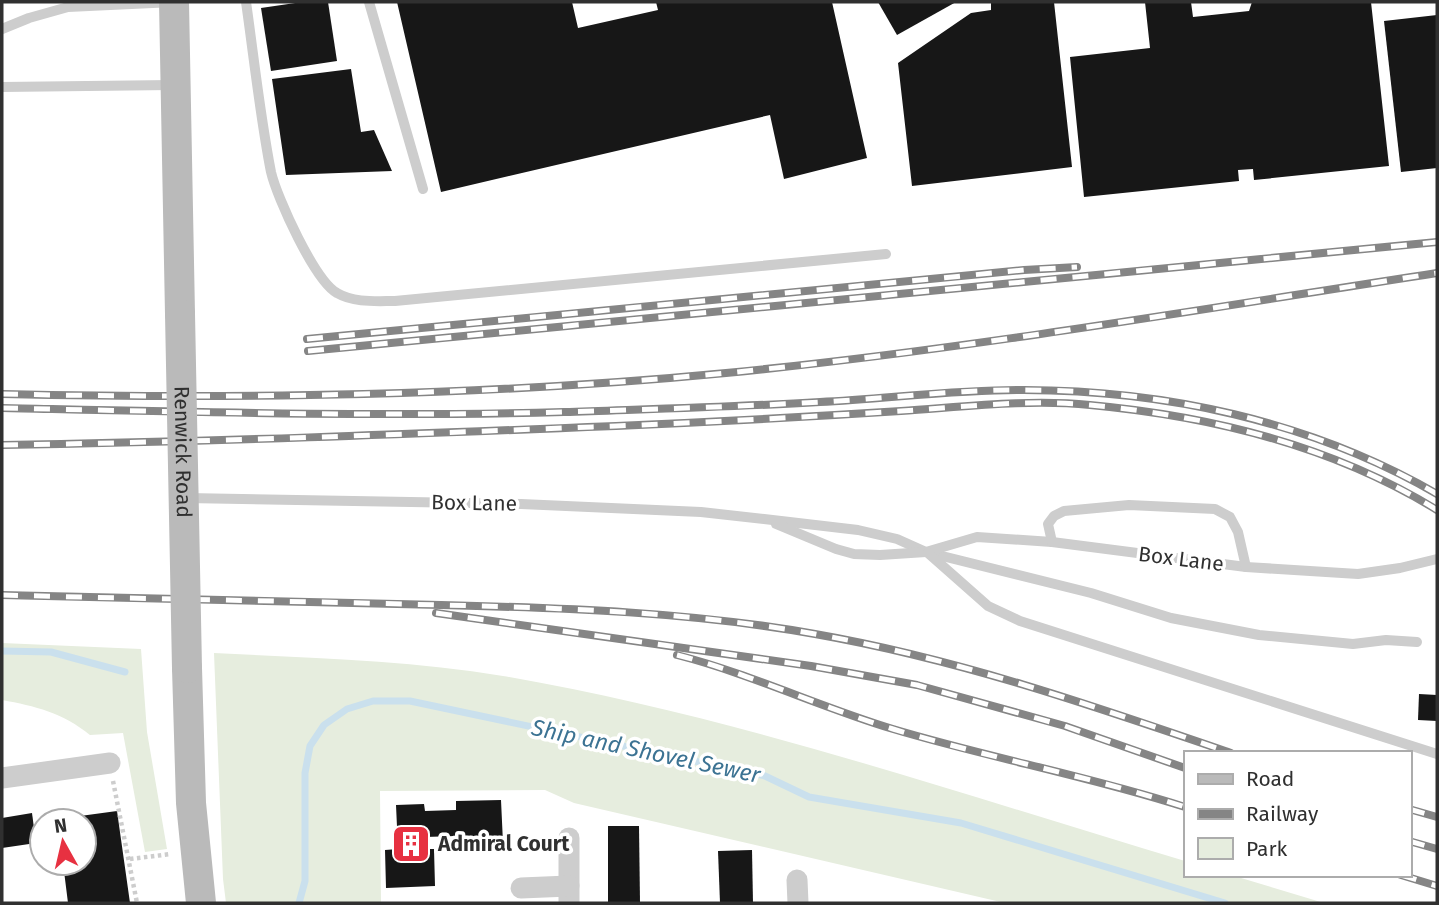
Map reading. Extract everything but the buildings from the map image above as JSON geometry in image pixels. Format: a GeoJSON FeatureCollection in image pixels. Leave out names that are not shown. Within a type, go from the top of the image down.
{"type":"FeatureCollection","features":[{"type":"Feature","properties":{"kind":"street","name":"Renwick Road"},"geometry":{"type":"LineString","coordinates":[[174,2],[191,803],[201,903]]}},
{"type":"Feature","properties":{"kind":"street"},"geometry":{"type":"LineString","coordinates":[[2,778],[110,763]]}},
{"type":"Feature","properties":{"kind":"street"},"geometry":{"type":"LineString","coordinates":[[521,888],[569,895],[569,838]]}},
{"type":"Feature","properties":{"kind":"street"},"geometry":{"type":"LineString","coordinates":[[797,880],[798,903]]}},
{"type":"Feature","properties":{"kind":"lane"},"geometry":{"type":"LineString","coordinates":[[2,29],[68,7],[174,2]]}},
{"type":"Feature","properties":{"kind":"lane"},"geometry":{"type":"LineString","coordinates":[[246,2],[272,175],[303,248],[317,274],[335,293],[364,301],[395,301],[886,254]]}},
{"type":"Feature","properties":{"kind":"lane"},"geometry":{"type":"LineString","coordinates":[[369,2],[423,189]]}},
{"type":"Feature","properties":{"kind":"lane"},"geometry":{"type":"LineString","coordinates":[[2,87],[175,85]]}},
{"type":"Feature","properties":{"kind":"lane","name":"Box Lane"},"geometry":{"type":"LineString","coordinates":[[184,498],[521,504],[701,512],[858,530],[897,539],[926,552]]}},
{"type":"Feature","properties":{"kind":"lane"},"geometry":{"type":"LineString","coordinates":[[1052,542],[1048,524],[1054,516],[1064,511],[1129,505],[1215,509],[1230,517],[1238,532],[1246,568]]}},
{"type":"Feature","properties":{"kind":"lane","name":"Box Lane"},"geometry":{"type":"LineString","coordinates":[[764,519],[836,550],[854,554],[926,552],[977,537],[1052,542],[1246,568],[1358,574],[1437,559]]}},
{"type":"Feature","properties":{"kind":"lane"},"geometry":{"type":"LineString","coordinates":[[926,552],[1091,593],[1171,618],[1259,635],[1353,644],[1386,640],[1417,642]]}},
{"type":"Feature","properties":{"kind":"lane"},"geometry":{"type":"LineString","coordinates":[[926,552],[988,606],[1020,621],[1437,754]]}},
{"type":"Feature","properties":{"kind":"path"},"geometry":{"type":"LineString","coordinates":[[110,763],[137,903]]}},
{"type":"Feature","properties":{"kind":"path"},"geometry":{"type":"LineString","coordinates":[[130,859],[172,854]]}},
{"type":"Feature","properties":{"kind":"green space"},"geometry":{"type":"Polygon","coordinates":[[[2,643],[141,649],[147,732],[167,849],[145,852],[123,733],[90,735],[70,721],[48,712],[2,700],[2,643]]]}},
{"type":"Feature","properties":{"kind":"green space"},"geometry":{"type":"Polygon","coordinates":[[[214,653],[431,666],[503,676],[676,712],[847,758],[1184,861],[1184,877],[1238,877],[1324,903],[1005,903],[574,803],[545,790],[380,791],[381,903],[226,903],[214,653]]]}},
{"type":"Feature","properties":{"kind":"waterway","name":"Ship and Shovel Sewer"},"geometry":{"type":"LineString","coordinates":[[2,651],[51,652],[125,672]]}},
{"type":"Feature","properties":{"kind":"waterway","name":"Ship and Shovel Sewer"},"geometry":{"type":"LineString","coordinates":[[299,903],[305,881],[305,773],[310,746],[324,725],[347,709],[373,701],[410,701],[765,776],[809,797],[961,823],[1225,903]]}},
{"type":"Feature","properties":{"kind":"railway"},"geometry":{"type":"LineString","coordinates":[[308,351],[1437,242]]}},
{"type":"Feature","properties":{"kind":"railway"},"geometry":{"type":"LineString","coordinates":[[307,339],[1077,267]]}},
{"type":"Feature","properties":{"kind":"railway"},"geometry":{"type":"LineString","coordinates":[[2,394],[273,396],[455,391],[636,381],[904,353],[1437,273]]}},
{"type":"Feature","properties":{"kind":"railway"},"geometry":{"type":"LineString","coordinates":[[2,408],[283,413],[564,412],[844,401],[992,390],[1072,391],[1180,403],[1234,414],[1339,447],[1437,494]]}},
{"type":"Feature","properties":{"kind":"railway"},"geometry":{"type":"LineString","coordinates":[[2,445],[232,440],[616,426],[996,404],[1067,403],[1181,417],[1270,438],[1356,468],[1437,510]]}},
{"type":"Feature","properties":{"kind":"railway"},"geometry":{"type":"LineString","coordinates":[[2,595],[535,608],[629,612],[722,621],[868,644],[973,670],[1077,701],[1225,751]]}},
{"type":"Feature","properties":{"kind":"railway"},"geometry":{"type":"LineString","coordinates":[[436,613],[811,666],[917,685],[1065,726],[1184,768]]}},
{"type":"Feature","properties":{"kind":"railway"},"geometry":{"type":"LineString","coordinates":[[677,655],[732,671],[893,729],[1184,807]]}},
{"type":"Feature","properties":{"kind":"railway"},"geometry":{"type":"LineString","coordinates":[[1411,810],[1437,817]]}},
{"type":"Feature","properties":{"kind":"railway"},"geometry":{"type":"LineString","coordinates":[[1411,842],[1437,849]]}},
{"type":"Feature","properties":{"kind":"railway"},"geometry":{"type":"LineString","coordinates":[[1408,877],[1437,886]]}},
{"type":"Feature","properties":{"kind":"place","name":"Admiral Court"},"geometry":{"type":"Point","coordinates":[411,844]}}]}
